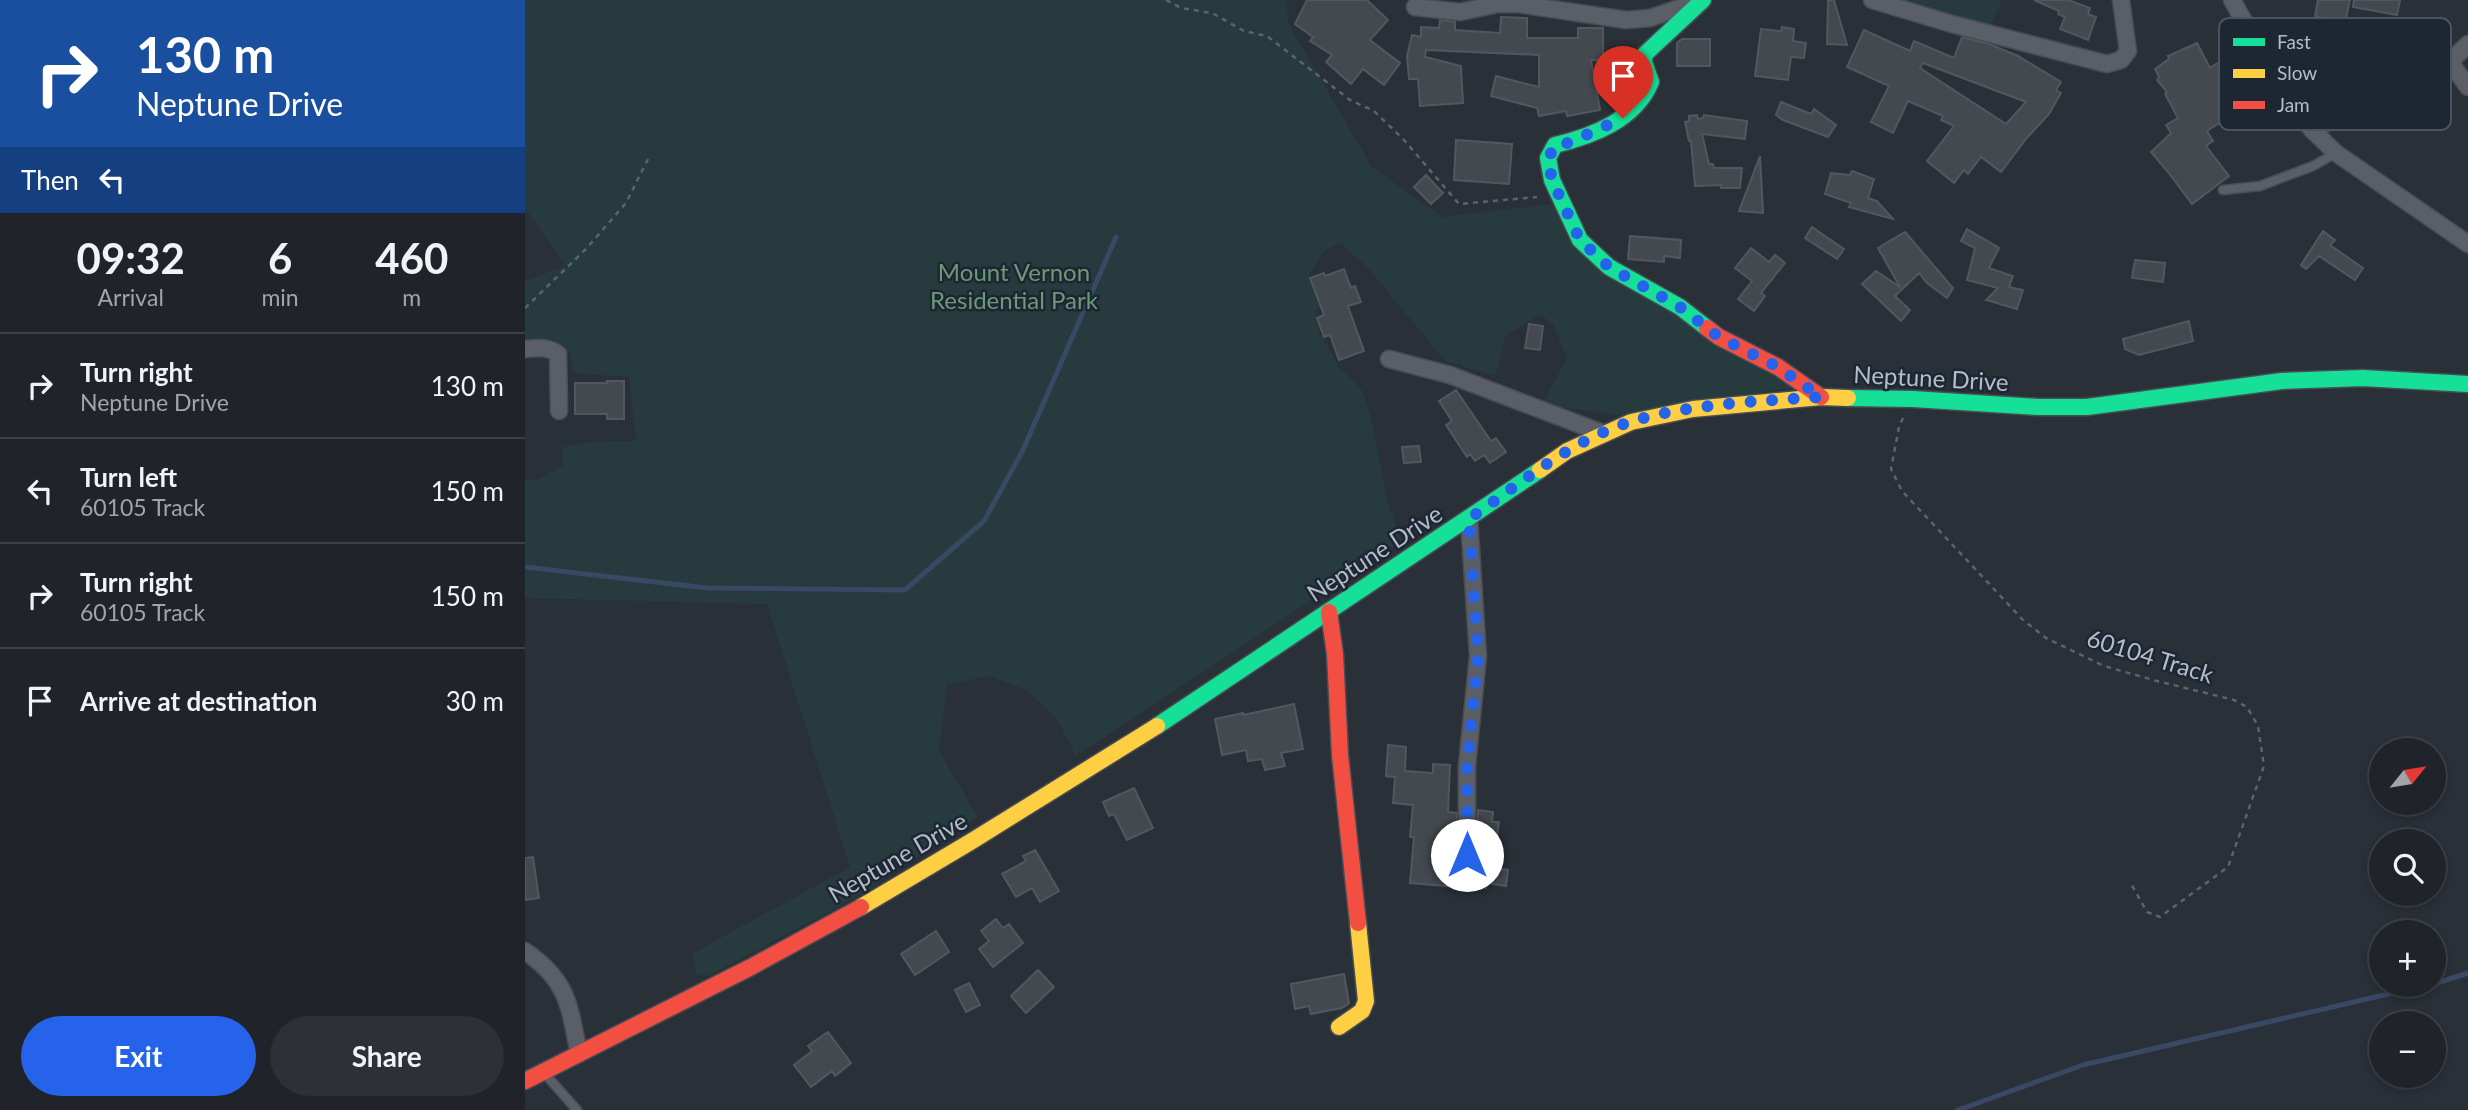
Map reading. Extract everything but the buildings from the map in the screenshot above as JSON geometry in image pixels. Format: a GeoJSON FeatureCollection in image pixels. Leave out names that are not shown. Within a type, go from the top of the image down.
{"type":"FeatureCollection","features":[{"type":"Feature","properties":{"kind":"street"},"geometry":{"type":"LineString","coordinates":[[1703,0],[1645,54],[1644,62],[1651,82],[1640,103],[1623,118],[1568,143],[1555,145],[1548,159],[1557,192],[1580,240],[1609,267],[1680,307],[1719,337],[1778,367],[1821,397]]}},
{"type":"Feature","properties":{"kind":"street"},"geometry":{"type":"LineString","coordinates":[[1415,7],[1460,12],[1498,4],[1518,4],[1626,20],[1650,18],[1703,0]]}},
{"type":"Feature","properties":{"kind":"street"},"geometry":{"type":"LineString","coordinates":[[1872,0],[2107,64],[2120,60],[2128,51],[2121,0]]}},
{"type":"Feature","properties":{"kind":"street"},"geometry":{"type":"LineString","coordinates":[[2232,0],[2242,18]]}},
{"type":"Feature","properties":{"kind":"street"},"geometry":{"type":"LineString","coordinates":[[2451,61],[2468,44]]}},
{"type":"Feature","properties":{"kind":"street"},"geometry":{"type":"LineString","coordinates":[[2451,63],[2468,87]]}},
{"type":"Feature","properties":{"kind":"street"},"geometry":{"type":"LineString","coordinates":[[2312,130],[2336,153],[2468,244]]}},
{"type":"Feature","properties":{"kind":"street"},"geometry":{"type":"LineString","coordinates":[[525,349],[551,349],[558,354],[559,411]]}},
{"type":"Feature","properties":{"kind":"street"},"geometry":{"type":"LineString","coordinates":[[1389,359],[1450,375],[1602,433]]}},
{"type":"Feature","properties":{"kind":"street","name":"Neptune Drive"},"geometry":{"type":"LineString","coordinates":[[525,1081],[751,967],[862,906],[1125,747],[1567,451],[1631,422],[1693,409],[1821,397],[2087,407],[2282,381],[2363,377],[2468,384]]}},
{"type":"Feature","properties":{"kind":"street"},"geometry":{"type":"LineString","coordinates":[[1467,855],[1467,766],[1478,656],[1469,519]]}},
{"type":"Feature","properties":{"kind":"street"},"geometry":{"type":"LineString","coordinates":[[1329,612],[1335,654],[1340,755],[1366,1001],[1362,1011],[1339,1027]]}},
{"type":"Feature","properties":{"kind":"street"},"geometry":{"type":"LineString","coordinates":[[525,951],[555,976],[567,997],[579,1054]]}},
{"type":"Feature","properties":{"kind":"lane"},"geometry":{"type":"LineString","coordinates":[[2223,190],[2260,186],[2313,166],[2336,153]]}},
{"type":"Feature","properties":{"kind":"lane"},"geometry":{"type":"LineString","coordinates":[[543,1072],[577,1110]]}},
{"type":"Feature","properties":{"kind":"path"},"geometry":{"type":"LineString","coordinates":[[1166,0],[1181,8],[1212,13],[1244,31],[1267,36],[1350,100],[1374,111],[1404,140],[1459,204],[1526,200],[1557,192]]}},
{"type":"Feature","properties":{"kind":"path"},"geometry":{"type":"LineString","coordinates":[[525,308],[586,249],[626,203],[649,158]]}},
{"type":"Feature","properties":{"kind":"path","name":"60104 Track"},"geometry":{"type":"LineString","coordinates":[[1913,399],[1899,427],[1891,469],[1902,491],[2023,620],[2046,638],[2104,666],[2234,699],[2247,707],[2258,726],[2264,766],[2228,867],[2160,916],[2147,912],[2130,882]]}},
{"type":"Feature","properties":{"kind":"green space","name":"Mount Vernon Residential Park"},"geometry":{"type":"Polygon","coordinates":[[[525,0],[1286,0],[1288,23],[1372,167],[1442,217],[1552,204],[1589,263],[1797,387],[1619,415],[1542,405],[1567,358],[1553,324],[1540,315],[1506,335],[1495,376],[1445,361],[1368,268],[1340,243],[1323,252],[1310,274],[1322,307],[1317,309],[1319,332],[1340,368],[1361,389],[1370,414],[1388,502],[1401,541],[1076,756],[1057,719],[1026,690],[990,676],[947,684],[939,751],[978,817],[860,895],[708,976],[696,974],[693,953],[850,867],[767,604],[525,598],[525,479],[535,481],[563,466],[562,447],[589,442],[636,441],[629,377],[573,373],[570,353],[525,347],[525,281],[566,266],[525,208],[525,0]]]}},
{"type":"Feature","properties":{"kind":"green space"},"geometry":{"type":"Polygon","coordinates":[[[1900,0],[2002,0],[1988,30],[1900,0]]]}},
{"type":"Feature","properties":{"kind":"waterway"},"geometry":{"type":"LineString","coordinates":[[525,567],[707,588],[905,590],[984,521],[1023,450],[1116,237]]}},
{"type":"Feature","properties":{"kind":"waterway"},"geometry":{"type":"LineString","coordinates":[[2446,980],[2468,973]]}},
{"type":"Feature","properties":{"kind":"waterway"},"geometry":{"type":"LineString","coordinates":[[1958,1110],[2083,1065],[2375,997]]}},
{"type":"Feature","properties":{"kind":"traffic: fast"},"geometry":{"type":"LineString","coordinates":[[1703,0],[1645,54],[1644,62],[1651,82],[1635,107],[1598,131],[1555,145],[1548,158],[1552,180],[1580,240],[1609,267],[1680,307],[1707,328]]}},
{"type":"Feature","properties":{"kind":"traffic: fast"},"geometry":{"type":"LineString","coordinates":[[1848,398],[2087,407],[2282,381],[2363,378],[2468,384]]}},
{"type":"Feature","properties":{"kind":"traffic: fast"},"geometry":{"type":"LineString","coordinates":[[1157,726],[1540,470]]}},
{"type":"Feature","properties":{"kind":"traffic: slow"},"geometry":{"type":"LineString","coordinates":[[1540,470],[1567,451],[1631,422],[1693,409],[1821,397],[1848,398]]}},
{"type":"Feature","properties":{"kind":"traffic: slow"},"geometry":{"type":"LineString","coordinates":[[861,907],[1157,726]]}},
{"type":"Feature","properties":{"kind":"traffic: slow"},"geometry":{"type":"LineString","coordinates":[[1339,1027],[1362,1011],[1366,1001],[1358,923]]}},
{"type":"Feature","properties":{"kind":"traffic: jam"},"geometry":{"type":"LineString","coordinates":[[1707,328],[1719,337],[1778,367],[1821,397]]}},
{"type":"Feature","properties":{"kind":"traffic: jam"},"geometry":{"type":"LineString","coordinates":[[1329,612],[1335,654],[1340,755],[1358,923]]}},
{"type":"Feature","properties":{"kind":"traffic: jam"},"geometry":{"type":"LineString","coordinates":[[525,1081],[751,967],[861,907]]}},
{"type":"Feature","properties":{"kind":"route"},"geometry":{"type":"LineString","coordinates":[[1467,855],[1467,766],[1478,656],[1469,519],[1567,451],[1631,422],[1693,409],[1821,397],[1778,367],[1719,337],[1680,307],[1609,267],[1580,240],[1552,180],[1548,159],[1550,153],[1555,145],[1568,143],[1623,118]]}}]}
